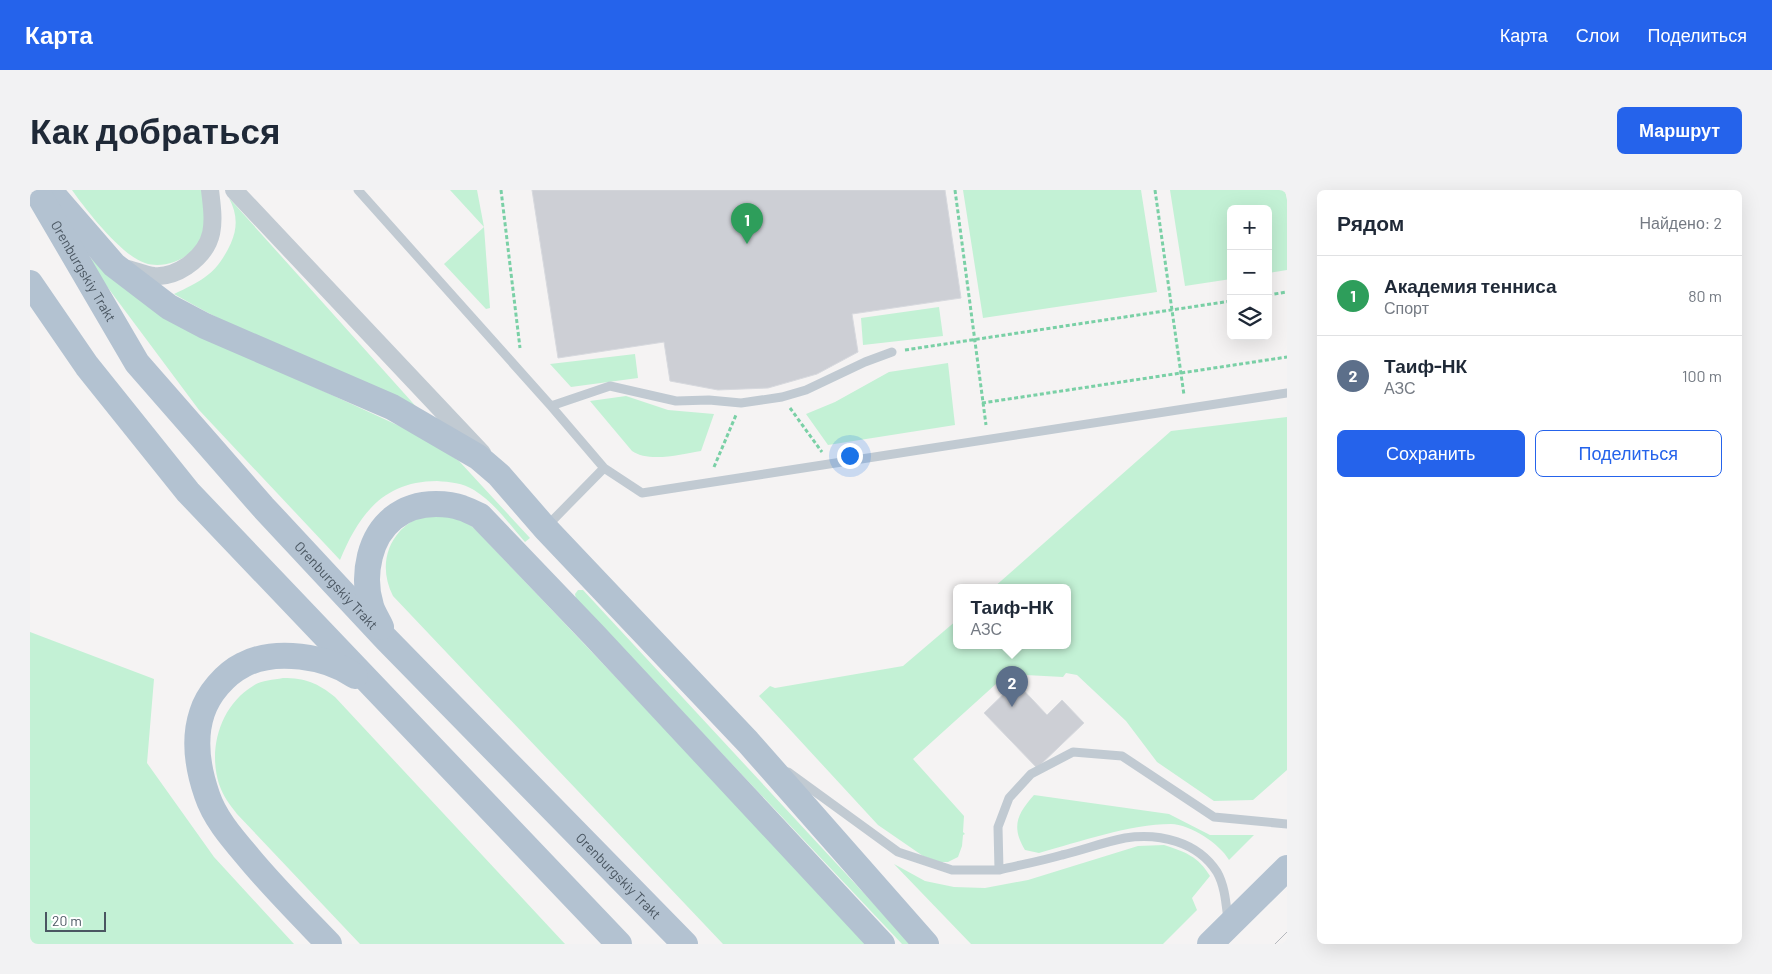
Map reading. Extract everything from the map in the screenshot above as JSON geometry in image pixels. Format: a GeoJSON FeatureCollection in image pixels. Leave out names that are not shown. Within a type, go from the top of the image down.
{"type":"FeatureCollection","features":[{"type":"Feature","properties":{"kind":"main road","name":"Orenburgskiy Trakt"},"geometry":{"type":"LineString","coordinates":[[36,190],[137,363],[263,508],[386,639],[685,944]]}},
{"type":"Feature","properties":{"kind":"main road"},"geometry":{"type":"LineString","coordinates":[[50,190],[114,265],[170,307],[198,322],[392,407],[478,456],[499,475],[545,528],[748,742],[926,944]]}},
{"type":"Feature","properties":{"kind":"main road"},"geometry":{"type":"LineString","coordinates":[[30,283],[87,366],[188,492],[619,944]]}},
{"type":"Feature","properties":{"kind":"main road"},"geometry":{"type":"LineString","coordinates":[[386,639],[371,605],[367,585],[368,566],[378,533],[389,520],[405,510],[423,504],[443,504],[461,507],[480,516],[594,635],[882,944]]}},
{"type":"Feature","properties":{"kind":"main road"},"geometry":{"type":"LineString","coordinates":[[329,944],[264,876],[217,817],[208,798],[197,756],[202,714],[210,696],[224,680],[243,665],[262,659],[286,656],[310,657],[330,662],[350,672],[380,694]]}},
{"type":"Feature","properties":{"kind":"main road"},"geometry":{"type":"LineString","coordinates":[[1210,944],[1287,868]]}},
{"type":"Feature","properties":{"kind":"street"},"geometry":{"type":"LineString","coordinates":[[114,265],[156,276],[178,272],[199,258],[210,241],[213,216],[210,190]]}},
{"type":"Feature","properties":{"kind":"street"},"geometry":{"type":"LineString","coordinates":[[234,190],[468,437],[499,475]]}},
{"type":"Feature","properties":{"kind":"lane"},"geometry":{"type":"LineString","coordinates":[[358,190],[604,468],[642,493],[1287,393]]}},
{"type":"Feature","properties":{"kind":"lane"},"geometry":{"type":"LineString","coordinates":[[551,406],[610,386],[676,400],[710,400],[741,403],[782,397],[806,390],[865,362],[892,352]]}},
{"type":"Feature","properties":{"kind":"lane"},"geometry":{"type":"LineString","coordinates":[[545,528],[604,468]]}},
{"type":"Feature","properties":{"kind":"lane"},"geometry":{"type":"LineString","coordinates":[[748,742],[898,852],[952,870],[999,870],[1046,860],[1126,838],[1174,840],[1188,845],[1204,857],[1216,871],[1222,883],[1229,924]]}},
{"type":"Feature","properties":{"kind":"lane"},"geometry":{"type":"LineString","coordinates":[[999,870],[998,827],[1009,798],[1032,774],[1073,752],[1122,756],[1214,817],[1287,824]]}},
{"type":"Feature","properties":{"kind":"path"},"geometry":{"type":"LineString","coordinates":[[501,190],[523,375]]}},
{"type":"Feature","properties":{"kind":"path"},"geometry":{"type":"LineString","coordinates":[[955,190],[988,439]]}},
{"type":"Feature","properties":{"kind":"path"},"geometry":{"type":"LineString","coordinates":[[1155,190],[1180,373],[1187,409]]}},
{"type":"Feature","properties":{"kind":"path"},"geometry":{"type":"LineString","coordinates":[[1272,294],[1287,292]]}},
{"type":"Feature","properties":{"kind":"path"},"geometry":{"type":"LineString","coordinates":[[892,352],[1227,302]]}},
{"type":"Feature","properties":{"kind":"path"},"geometry":{"type":"LineString","coordinates":[[982,403],[1287,357]]}},
{"type":"Feature","properties":{"kind":"path"},"geometry":{"type":"LineString","coordinates":[[782,397],[830,464]]}},
{"type":"Feature","properties":{"kind":"path"},"geometry":{"type":"LineString","coordinates":[[707,483],[741,403]]}},
{"type":"Feature","properties":{"kind":"green space"},"geometry":{"type":"Polygon","coordinates":[[[72,190],[203,190],[206,233],[194,250],[179,260],[162,265],[145,263],[136,259],[115,242],[72,190]]]}},
{"type":"Feature","properties":{"kind":"green space"},"geometry":{"type":"Polygon","coordinates":[[[450,190],[477,190],[484,227],[450,190]]]}},
{"type":"Feature","properties":{"kind":"green space"},"geometry":{"type":"Polygon","coordinates":[[[963,190],[1141,190],[1157,292],[983,318],[963,190]]]}},
{"type":"Feature","properties":{"kind":"green space"},"geometry":{"type":"Polygon","coordinates":[[[1170,190],[1285,190],[1287,200],[1287,270],[1272,272],[1272,205],[1227,205],[1227,280],[1185,286],[1170,190]]]}},
{"type":"Feature","properties":{"kind":"green space"},"geometry":{"type":"Polygon","coordinates":[[[229,198],[420,411],[264,341],[174,294],[202,280],[215,269],[226,253],[236,226],[234,209],[229,198]]]}},
{"type":"Feature","properties":{"kind":"green space"},"geometry":{"type":"Polygon","coordinates":[[[484,227],[490,308],[486,309],[444,264],[484,227]]]}},
{"type":"Feature","properties":{"kind":"green space"},"geometry":{"type":"Polygon","coordinates":[[[79,249],[164,318],[419,435],[459,461],[530,538],[525,542],[495,507],[482,495],[470,488],[461,484],[437,481],[418,483],[402,487],[376,503],[356,528],[340,560],[199,410],[79,249]]]}},
{"type":"Feature","properties":{"kind":"green space"},"geometry":{"type":"Polygon","coordinates":[[[939,307],[943,336],[863,345],[861,318],[939,307]]]}},
{"type":"Feature","properties":{"kind":"green space"},"geometry":{"type":"Polygon","coordinates":[[[635,354],[638,378],[571,387],[550,364],[635,354]]]}},
{"type":"Feature","properties":{"kind":"green space"},"geometry":{"type":"Polygon","coordinates":[[[948,363],[955,425],[828,445],[806,414],[835,402],[889,372],[948,363]]]}},
{"type":"Feature","properties":{"kind":"green space"},"geometry":{"type":"Polygon","coordinates":[[[626,396],[668,410],[714,414],[701,451],[656,457],[639,455],[632,451],[590,401],[626,396]]]}},
{"type":"Feature","properties":{"kind":"green space"},"geometry":{"type":"Polygon","coordinates":[[[1287,417],[1287,770],[1253,800],[1214,801],[1157,762],[1126,721],[1077,675],[1066,673],[1063,677],[1007,674],[913,759],[964,816],[963,832],[965,834],[963,835],[958,857],[948,862],[938,862],[923,856],[878,825],[759,696],[770,686],[775,688],[903,666],[953,623],[953,649],[1071,649],[1071,584],[998,584],[1171,431],[1287,417]]]}},
{"type":"Feature","properties":{"kind":"green space"},"geometry":{"type":"Polygon","coordinates":[[[431,516],[450,516],[469,524],[477,531],[869,944],[723,944],[393,596],[387,579],[386,562],[387,554],[394,538],[404,527],[416,519],[431,516]]]}},
{"type":"Feature","properties":{"kind":"green space"},"geometry":{"type":"Polygon","coordinates":[[[578,590],[583,590],[911,944],[902,944],[576,599],[575,594],[578,590]]]}},
{"type":"Feature","properties":{"kind":"green space"},"geometry":{"type":"Polygon","coordinates":[[[30,632],[154,679],[147,763],[214,857],[294,944],[30,944],[30,632]]]}},
{"type":"Feature","properties":{"kind":"green space"},"geometry":{"type":"Polygon","coordinates":[[[283,678],[311,682],[335,697],[565,944],[360,944],[237,814],[229,804],[219,784],[216,771],[216,743],[225,717],[232,705],[256,684],[283,678]]]}},
{"type":"Feature","properties":{"kind":"green space"},"geometry":{"type":"Polygon","coordinates":[[[1034,795],[1169,814],[1210,835],[1254,835],[1229,860],[1219,848],[1204,836],[1187,827],[1171,824],[1122,830],[1039,853],[1025,850],[1017,828],[1023,808],[1034,795]]]}},
{"type":"Feature","properties":{"kind":"green space"},"geometry":{"type":"Polygon","coordinates":[[[1164,845],[1196,859],[1210,876],[1192,898],[1197,910],[1163,944],[971,944],[894,864],[925,881],[954,887],[985,888],[1028,880],[1138,846],[1164,845]]]}},
{"type":"Feature","properties":{"kind":"building"},"geometry":{"type":"Polygon","coordinates":[[[532,190],[945,190],[961,298],[852,314],[858,352],[817,374],[768,388],[718,390],[670,381],[664,342],[558,358],[532,190]]]}},
{"type":"Feature","properties":{"kind":"building"},"geometry":{"type":"Polygon","coordinates":[[[1016,682],[1047,715],[1062,700],[1084,723],[1037,768],[984,713],[1016,682]]]}},
{"type":"Feature","properties":{"kind":"tram line"},"geometry":{"type":"LineString","coordinates":[[1275,944],[1287,932]]}},
{"type":"Feature","properties":{"kind":"place","name":"Академия тенниса"},"geometry":{"type":"Point","coordinates":[747,244]}},
{"type":"Feature","properties":{"kind":"place","name":"Таиф-НК"},"geometry":{"type":"Point","coordinates":[1012,707]}}]}
